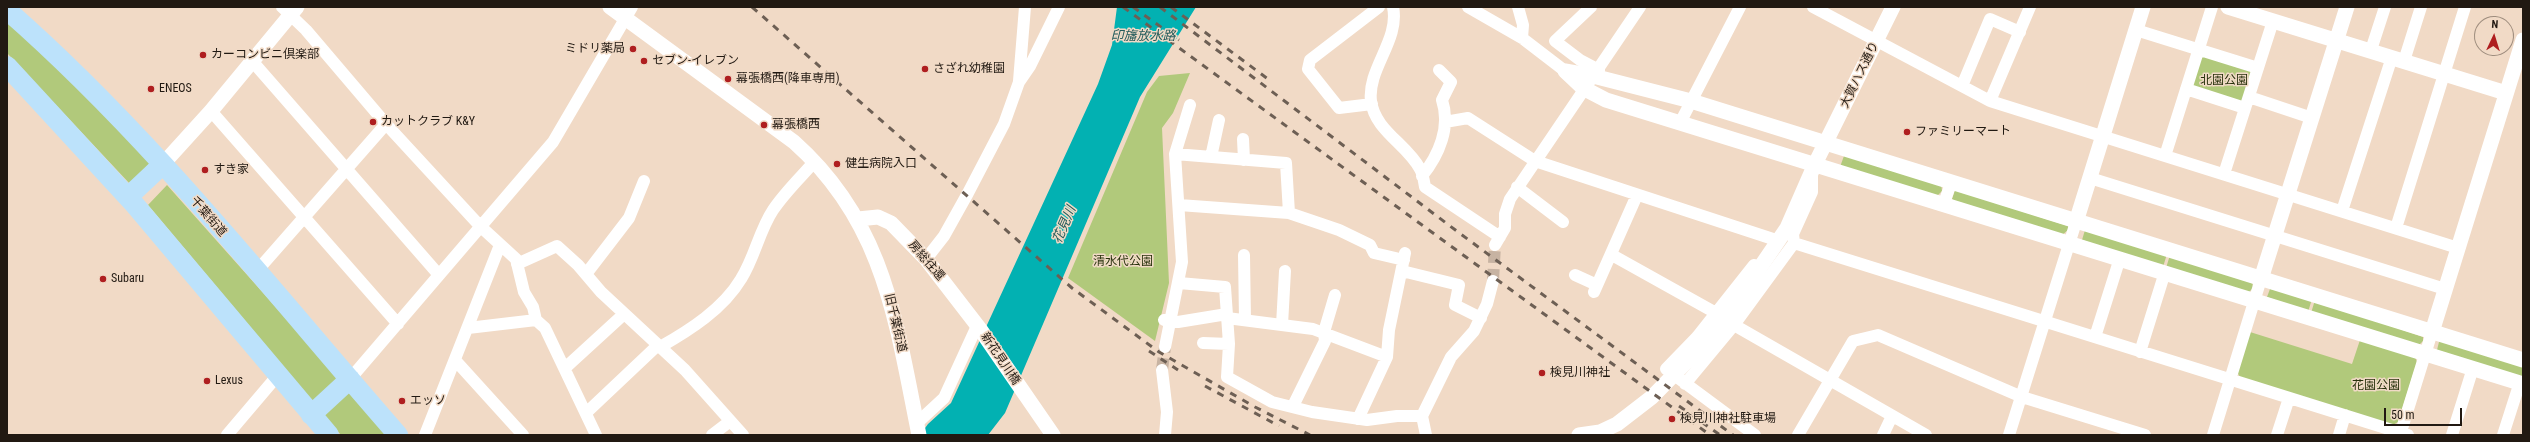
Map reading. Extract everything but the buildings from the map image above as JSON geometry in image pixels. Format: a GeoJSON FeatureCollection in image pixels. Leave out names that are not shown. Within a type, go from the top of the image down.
{"type":"FeatureCollection","features":[{"type":"Feature","properties":{"kind":"highway","name":"千葉街道"},"geometry":{"type":"LineString","coordinates":[[7,10],[66,62],[162,165],[398,435]]}},
{"type":"Feature","properties":{"kind":"highway"},"geometry":{"type":"LineString","coordinates":[[7,66],[128,197],[329,435]]}},
{"type":"Feature","properties":{"kind":"highway"},"geometry":{"type":"LineString","coordinates":[[128,197],[162,165]]}},
{"type":"Feature","properties":{"kind":"highway"},"geometry":{"type":"LineString","coordinates":[[311,415],[350,380]]}},
{"type":"Feature","properties":{"kind":"street","name":"旧千葉街道"},"geometry":{"type":"LineString","coordinates":[[610,7],[629,13],[776,127],[815,161],[858,219],[873,249],[887,286],[916,431]]}},
{"type":"Feature","properties":{"kind":"street"},"geometry":{"type":"LineString","coordinates":[[926,259],[944,236],[1004,124],[1018,82],[1025,7]]}},
{"type":"Feature","properties":{"kind":"street"},"geometry":{"type":"LineString","coordinates":[[1018,82],[1030,66],[1059,7]]}},
{"type":"Feature","properties":{"kind":"street"},"geometry":{"type":"LineString","coordinates":[[1372,104],[1339,108],[1308,68],[1310,60],[1380,7]]}},
{"type":"Feature","properties":{"kind":"street"},"geometry":{"type":"LineString","coordinates":[[1393,7],[1393,29],[1373,83],[1372,104],[1374,115],[1380,124],[1417,165],[1425,187],[1497,241],[1505,228],[1505,214],[1510,199],[1517,187],[1583,88],[1596,73],[1640,7]]}},
{"type":"Feature","properties":{"kind":"street"},"geometry":{"type":"LineString","coordinates":[[1468,7],[1522,38],[1565,71],[1583,88],[1606,100],[1680,123],[1814,169],[1944,203],[2426,352],[2521,383],[2503,435]]}},
{"type":"Feature","properties":{"kind":"street"},"geometry":{"type":"LineString","coordinates":[[1518,7],[1523,24],[1522,38]]}},
{"type":"Feature","properties":{"kind":"street"},"geometry":{"type":"LineString","coordinates":[[1591,7],[1556,41],[1596,73]]}},
{"type":"Feature","properties":{"kind":"street"},"geometry":{"type":"LineString","coordinates":[[1680,123],[1740,7]]}},
{"type":"Feature","properties":{"kind":"street"},"geometry":{"type":"LineString","coordinates":[[1813,7],[1990,101],[2458,248]]}},
{"type":"Feature","properties":{"kind":"street","name":"大賀ハス通り"},"geometry":{"type":"LineString","coordinates":[[1579,435],[1600,432],[1617,424],[1652,397],[1704,344],[1746,288],[1787,228],[1893,7]]}},
{"type":"Feature","properties":{"kind":"street"},"geometry":{"type":"LineString","coordinates":[[1990,101],[2030,7]]}},
{"type":"Feature","properties":{"kind":"street"},"geometry":{"type":"LineString","coordinates":[[2009,435],[2143,7]]}},
{"type":"Feature","properties":{"kind":"street"},"geometry":{"type":"LineString","coordinates":[[2165,156],[2212,7]]}},
{"type":"Feature","properties":{"kind":"street"},"geometry":{"type":"LineString","coordinates":[[2228,7],[2446,73],[2506,93]]}},
{"type":"Feature","properties":{"kind":"street"},"geometry":{"type":"LineString","coordinates":[[2213,435],[2346,7]]}},
{"type":"Feature","properties":{"kind":"street"},"geometry":{"type":"LineString","coordinates":[[2371,50],[2385,7]]}},
{"type":"Feature","properties":{"kind":"street"},"geometry":{"type":"LineString","coordinates":[[2342,211],[2398,59],[2421,7]]}},
{"type":"Feature","properties":{"kind":"street"},"geometry":{"type":"LineString","coordinates":[[2396,228],[2466,7]]}},
{"type":"Feature","properties":{"kind":"street"},"geometry":{"type":"LineString","coordinates":[[162,165],[253,62],[290,10],[386,124],[480,226],[516,259],[524,292],[533,307],[536,320],[545,328],[596,435]]}},
{"type":"Feature","properties":{"kind":"street"},"geometry":{"type":"LineString","coordinates":[[350,380],[480,226],[491,217],[553,142],[629,13]]}},
{"type":"Feature","properties":{"kind":"street"},"geometry":{"type":"LineString","coordinates":[[1962,86],[1990,18],[2020,32]]}},
{"type":"Feature","properties":{"kind":"street"},"geometry":{"type":"LineString","coordinates":[[2224,174],[2273,21]]}},
{"type":"Feature","properties":{"kind":"street"},"geometry":{"type":"LineString","coordinates":[[2136,30],[2258,68]]}},
{"type":"Feature","properties":{"kind":"street"},"geometry":{"type":"LineString","coordinates":[[1794,243],[2403,434],[2445,289],[2523,40]]}},
{"type":"Feature","properties":{"kind":"street"},"geometry":{"type":"LineString","coordinates":[[253,62],[345,170],[439,275]]}},
{"type":"Feature","properties":{"kind":"street"},"geometry":{"type":"LineString","coordinates":[[1422,176],[1436,159],[1445,122],[1446,113],[1442,100],[1450,82],[1440,70]]}},
{"type":"Feature","properties":{"kind":"street"},"geometry":{"type":"LineString","coordinates":[[1565,71],[1596,73],[1691,101],[2523,360]]}},
{"type":"Feature","properties":{"kind":"street"},"geometry":{"type":"LineString","coordinates":[[2186,89],[2312,118]]}},
{"type":"Feature","properties":{"kind":"street"},"geometry":{"type":"LineString","coordinates":[[1166,347],[1167,321],[1179,283],[1182,262],[1175,154],[1190,105]]}},
{"type":"Feature","properties":{"kind":"street"},"geometry":{"type":"LineString","coordinates":[[211,111],[398,324]]}},
{"type":"Feature","properties":{"kind":"street"},"geometry":{"type":"LineString","coordinates":[[1445,122],[1468,118],[1535,161],[1773,239]]}},
{"type":"Feature","properties":{"kind":"street"},"geometry":{"type":"LineString","coordinates":[[1211,157],[1219,120]]}},
{"type":"Feature","properties":{"kind":"street"},"geometry":{"type":"LineString","coordinates":[[256,272],[386,124]]}},
{"type":"Feature","properties":{"kind":"street"},"geometry":{"type":"LineString","coordinates":[[1243,139],[1244,160]]}},
{"type":"Feature","properties":{"kind":"street"},"geometry":{"type":"LineString","coordinates":[[1175,154],[1286,163],[1289,213]]}},
{"type":"Feature","properties":{"kind":"street"},"geometry":{"type":"LineString","coordinates":[[586,413],[659,346],[700,322],[727,297],[741,278],[761,230],[774,208],[815,161]]}},
{"type":"Feature","properties":{"kind":"street"},"geometry":{"type":"LineString","coordinates":[[1755,435],[1666,369],[1697,338],[1773,239],[1799,188],[1814,169]]}},
{"type":"Feature","properties":{"kind":"street"},"geometry":{"type":"LineString","coordinates":[[1685,384],[1734,325],[1794,243],[1793,234],[1812,192],[1814,169]]}},
{"type":"Feature","properties":{"kind":"street"},"geometry":{"type":"LineString","coordinates":[[2090,178],[2445,289]]}},
{"type":"Feature","properties":{"kind":"street"},"geometry":{"type":"LineString","coordinates":[[586,274],[629,218],[644,181]]}},
{"type":"Feature","properties":{"kind":"street"},"geometry":{"type":"LineString","coordinates":[[1944,203],[1951,183]]}},
{"type":"Feature","properties":{"kind":"street"},"geometry":{"type":"LineString","coordinates":[[1517,187],[1563,222]]}},
{"type":"Feature","properties":{"kind":"street"},"geometry":{"type":"LineString","coordinates":[[1575,275],[1596,288],[1612,255],[1637,195]]}},
{"type":"Feature","properties":{"kind":"street"},"geometry":{"type":"LineString","coordinates":[[1179,205],[1289,213],[1339,230],[1370,245],[1374,253],[1404,261],[1459,286],[1455,305],[1481,318]]}},
{"type":"Feature","properties":{"kind":"street","name":"房総往還"},"geometry":{"type":"LineString","coordinates":[[858,219],[878,217],[891,223],[926,259],[978,327]]}},
{"type":"Feature","properties":{"kind":"street"},"geometry":{"type":"LineString","coordinates":[[425,435],[500,244]]}},
{"type":"Feature","properties":{"kind":"street"},"geometry":{"type":"LineString","coordinates":[[517,264],[557,246],[586,274],[601,292],[685,370],[729,422],[743,435]]}},
{"type":"Feature","properties":{"kind":"street"},"geometry":{"type":"LineString","coordinates":[[1612,255],[1716,313]]}},
{"type":"Feature","properties":{"kind":"street"},"geometry":{"type":"LineString","coordinates":[[1244,256],[1245,320]]}},
{"type":"Feature","properties":{"kind":"street"},"geometry":{"type":"LineString","coordinates":[[2095,337],[2120,258]]}},
{"type":"Feature","properties":{"kind":"street"},"geometry":{"type":"LineString","coordinates":[[1358,420],[1387,357],[1389,330],[1404,261]]}},
{"type":"Feature","properties":{"kind":"street"},"geometry":{"type":"LineString","coordinates":[[1282,325],[1284,271]]}},
{"type":"Feature","properties":{"kind":"street"},"geometry":{"type":"LineString","coordinates":[[2140,352],[2165,272]]}},
{"type":"Feature","properties":{"kind":"street"},"geometry":{"type":"LineString","coordinates":[[1426,435],[1422,416],[1451,357],[1474,332],[1481,318],[1493,281]]}},
{"type":"Feature","properties":{"kind":"street"},"geometry":{"type":"LineString","coordinates":[[1179,283],[1225,287],[1229,344],[1227,377],[1272,402],[1293,406],[1312,412],[1358,420],[1397,416],[1422,416]]}},
{"type":"Feature","properties":{"kind":"street"},"geometry":{"type":"LineString","coordinates":[[1293,406],[1325,341],[1324,332],[1335,295]]}},
{"type":"Feature","properties":{"kind":"street"},"geometry":{"type":"LineString","coordinates":[[565,368],[624,314]]}},
{"type":"Feature","properties":{"kind":"street"},"geometry":{"type":"LineString","coordinates":[[1167,321],[1227,316],[1324,332],[1387,357]]}},
{"type":"Feature","properties":{"kind":"street"},"geometry":{"type":"LineString","coordinates":[[468,328],[536,320]]}},
{"type":"Feature","properties":{"kind":"street"},"geometry":{"type":"LineString","coordinates":[[1734,325],[1926,435]]}},
{"type":"Feature","properties":{"kind":"street"},"geometry":{"type":"LineString","coordinates":[[916,431],[944,398],[978,327]]}},
{"type":"Feature","properties":{"kind":"street","name":"新花見川橋"},"geometry":{"type":"LineString","coordinates":[[978,327],[1053,435]]}},
{"type":"Feature","properties":{"kind":"street"},"geometry":{"type":"LineString","coordinates":[[1798,435],[1853,341],[1878,335],[2022,397],[2146,435]]}},
{"type":"Feature","properties":{"kind":"street"},"geometry":{"type":"LineString","coordinates":[[1203,343],[1229,344]]}},
{"type":"Feature","properties":{"kind":"street"},"geometry":{"type":"LineString","coordinates":[[455,360],[523,435]]}},
{"type":"Feature","properties":{"kind":"street"},"geometry":{"type":"LineString","coordinates":[[2452,435],[2474,368]]}},
{"type":"Feature","properties":{"kind":"street"},"geometry":{"type":"LineString","coordinates":[[1162,370],[1167,412],[1165,435]]}},
{"type":"Feature","properties":{"kind":"street"},"geometry":{"type":"LineString","coordinates":[[227,435],[278,375]]}},
{"type":"Feature","properties":{"kind":"street"},"geometry":{"type":"LineString","coordinates":[[2277,435],[2289,398]]}},
{"type":"Feature","properties":{"kind":"street"},"geometry":{"type":"LineString","coordinates":[[2339,435],[2345,415]]}},
{"type":"Feature","properties":{"kind":"street"},"geometry":{"type":"LineString","coordinates":[[1883,435],[1892,416]]}},
{"type":"Feature","properties":{"kind":"street"},"geometry":{"type":"LineString","coordinates":[[712,435],[729,422]]}},
{"type":"Feature","properties":{"kind":"green space"},"geometry":{"type":"Polygon","coordinates":[[[7,15],[150,163],[130,184],[7,53],[7,15]]]}},
{"type":"Feature","properties":{"kind":"green space","name":"北園公園"},"geometry":{"type":"Polygon","coordinates":[[[2204,56],[2250,71],[2252,74],[2241,104],[2193,88],[2192,84],[2199,58],[2204,56]]]}},
{"type":"Feature","properties":{"kind":"green space","name":"清水代公園"},"geometry":{"type":"Polygon","coordinates":[[[1190,73],[1173,113],[1162,128],[1169,283],[1155,341],[1068,278],[1147,92],[1159,76],[1190,73]]]}},
{"type":"Feature","properties":{"kind":"green space"},"geometry":{"type":"Polygon","coordinates":[[[1845,153],[1941,183],[1942,191],[1936,197],[1840,167],[1845,153]]]}},
{"type":"Feature","properties":{"kind":"green space"},"geometry":{"type":"Polygon","coordinates":[[[167,185],[339,378],[313,402],[148,205],[167,185]]]}},
{"type":"Feature","properties":{"kind":"green space"},"geometry":{"type":"Polygon","coordinates":[[[1955,190],[2068,226],[2068,230],[2061,236],[1956,203],[1952,199],[1955,190]]]}},
{"type":"Feature","properties":{"kind":"green space"},"geometry":{"type":"Polygon","coordinates":[[[2085,230],[2167,254],[2163,267],[2082,240],[2085,230]]]}},
{"type":"Feature","properties":{"kind":"green space"},"geometry":{"type":"Polygon","coordinates":[[[2170,255],[2252,280],[2253,288],[2247,294],[2166,268],[2170,255]]]}},
{"type":"Feature","properties":{"kind":"green space"},"geometry":{"type":"Polygon","coordinates":[[[2270,289],[2312,299],[2308,312],[2267,297],[2270,289]]]}},
{"type":"Feature","properties":{"kind":"green space"},"geometry":{"type":"Polygon","coordinates":[[[2315,300],[2423,337],[2423,341],[2418,346],[2311,313],[2315,300]]]}},
{"type":"Feature","properties":{"kind":"green space","name":"花園公園"},"geometry":{"type":"Polygon","coordinates":[[[2250,332],[2352,364],[2360,340],[2415,357],[2417,362],[2398,422],[2393,425],[2240,377],[2237,372],[2250,332]]]}},
{"type":"Feature","properties":{"kind":"green space"},"geometry":{"type":"Polygon","coordinates":[[[2443,340],[2523,365],[2523,379],[2437,350],[2439,342],[2443,340]]]}},
{"type":"Feature","properties":{"kind":"green space"},"geometry":{"type":"Polygon","coordinates":[[[346,390],[388,435],[341,435],[323,415],[346,390]]]}},
{"type":"Feature","properties":{"kind":"water","name":"印旛放水路"},"geometry":{"type":"Polygon","coordinates":[[[1117,7],[1196,7],[1140,97],[1005,413],[988,435],[920,435],[928,424],[951,403],[1098,84],[1112,45],[1117,7]]]}},
{"type":"Feature","properties":{"kind":"tunnel"},"geometry":{"type":"LineString","coordinates":[[1493,281],[1495,245]]}},
{"type":"Feature","properties":{"kind":"tunnel"},"geometry":{"type":"LineString","coordinates":[[1162,370],[1165,347]]}},
{"type":"Feature","properties":{"kind":"railway"},"geometry":{"type":"LineString","coordinates":[[752,7],[1072,288],[1159,352],[1255,407],[1310,435]]}},
{"type":"Feature","properties":{"kind":"railway"},"geometry":{"type":"LineString","coordinates":[[1123,7],[1710,435]]}},
{"type":"Feature","properties":{"kind":"railway"},"geometry":{"type":"LineString","coordinates":[[1133,7],[1179,40]]}},
{"type":"Feature","properties":{"kind":"railway"},"geometry":{"type":"LineString","coordinates":[[1160,7],[1458,232],[1733,435]]}},
{"type":"Feature","properties":{"kind":"railway"},"geometry":{"type":"LineString","coordinates":[[1171,7],[1268,79]]}},
{"type":"Feature","properties":{"kind":"railway"},"geometry":{"type":"LineString","coordinates":[[1149,351],[1178,370]]}},
{"type":"Feature","properties":{"kind":"railway"},"geometry":{"type":"LineString","coordinates":[[1205,386],[1279,426]]}},
{"type":"Feature","properties":{"kind":"railway"},"geometry":{"type":"LineString","coordinates":[[1679,406],[1720,435]]}},
{"type":"Feature","properties":{"kind":"place","name":"ミドリ薬局"},"geometry":{"type":"Point","coordinates":[633,49]}},
{"type":"Feature","properties":{"kind":"place","name":"カーコンビニ倶楽部"},"geometry":{"type":"Point","coordinates":[203,55]}},
{"type":"Feature","properties":{"kind":"place","name":"セブン-イレブン"},"geometry":{"type":"Point","coordinates":[644,61]}},
{"type":"Feature","properties":{"kind":"place","name":"さざれ幼稚園"},"geometry":{"type":"Point","coordinates":[925,69]}},
{"type":"Feature","properties":{"kind":"place","name":"幕張橋西(降車専用)"},"geometry":{"type":"Point","coordinates":[728,79]}},
{"type":"Feature","properties":{"kind":"place","name":"ENEOS"},"geometry":{"type":"Point","coordinates":[151,89]}},
{"type":"Feature","properties":{"kind":"place","name":"カットクラブ K&Y"},"geometry":{"type":"Point","coordinates":[373,122]}},
{"type":"Feature","properties":{"kind":"place","name":"幕張橋西"},"geometry":{"type":"Point","coordinates":[764,125]}},
{"type":"Feature","properties":{"kind":"place","name":"ファミリーマート"},"geometry":{"type":"Point","coordinates":[1907,132]}},
{"type":"Feature","properties":{"kind":"place","name":"健生病院入口"},"geometry":{"type":"Point","coordinates":[837,164]}},
{"type":"Feature","properties":{"kind":"place","name":"すき家"},"geometry":{"type":"Point","coordinates":[205,170]}},
{"type":"Feature","properties":{"kind":"place","name":"Subaru"},"geometry":{"type":"Point","coordinates":[103,279]}},
{"type":"Feature","properties":{"kind":"place","name":"検見川神社"},"geometry":{"type":"Point","coordinates":[1542,373]}},
{"type":"Feature","properties":{"kind":"place","name":"Lexus"},"geometry":{"type":"Point","coordinates":[207,381]}},
{"type":"Feature","properties":{"kind":"place","name":"エッソ"},"geometry":{"type":"Point","coordinates":[402,401]}},
{"type":"Feature","properties":{"kind":"place","name":"検見川神社駐車場"},"geometry":{"type":"Point","coordinates":[1672,419]}},
{"type":"Feature","properties":{"kind":"water label","name":"花見川"},"geometry":{"type":"Point","coordinates":[1065,225]}}]}
